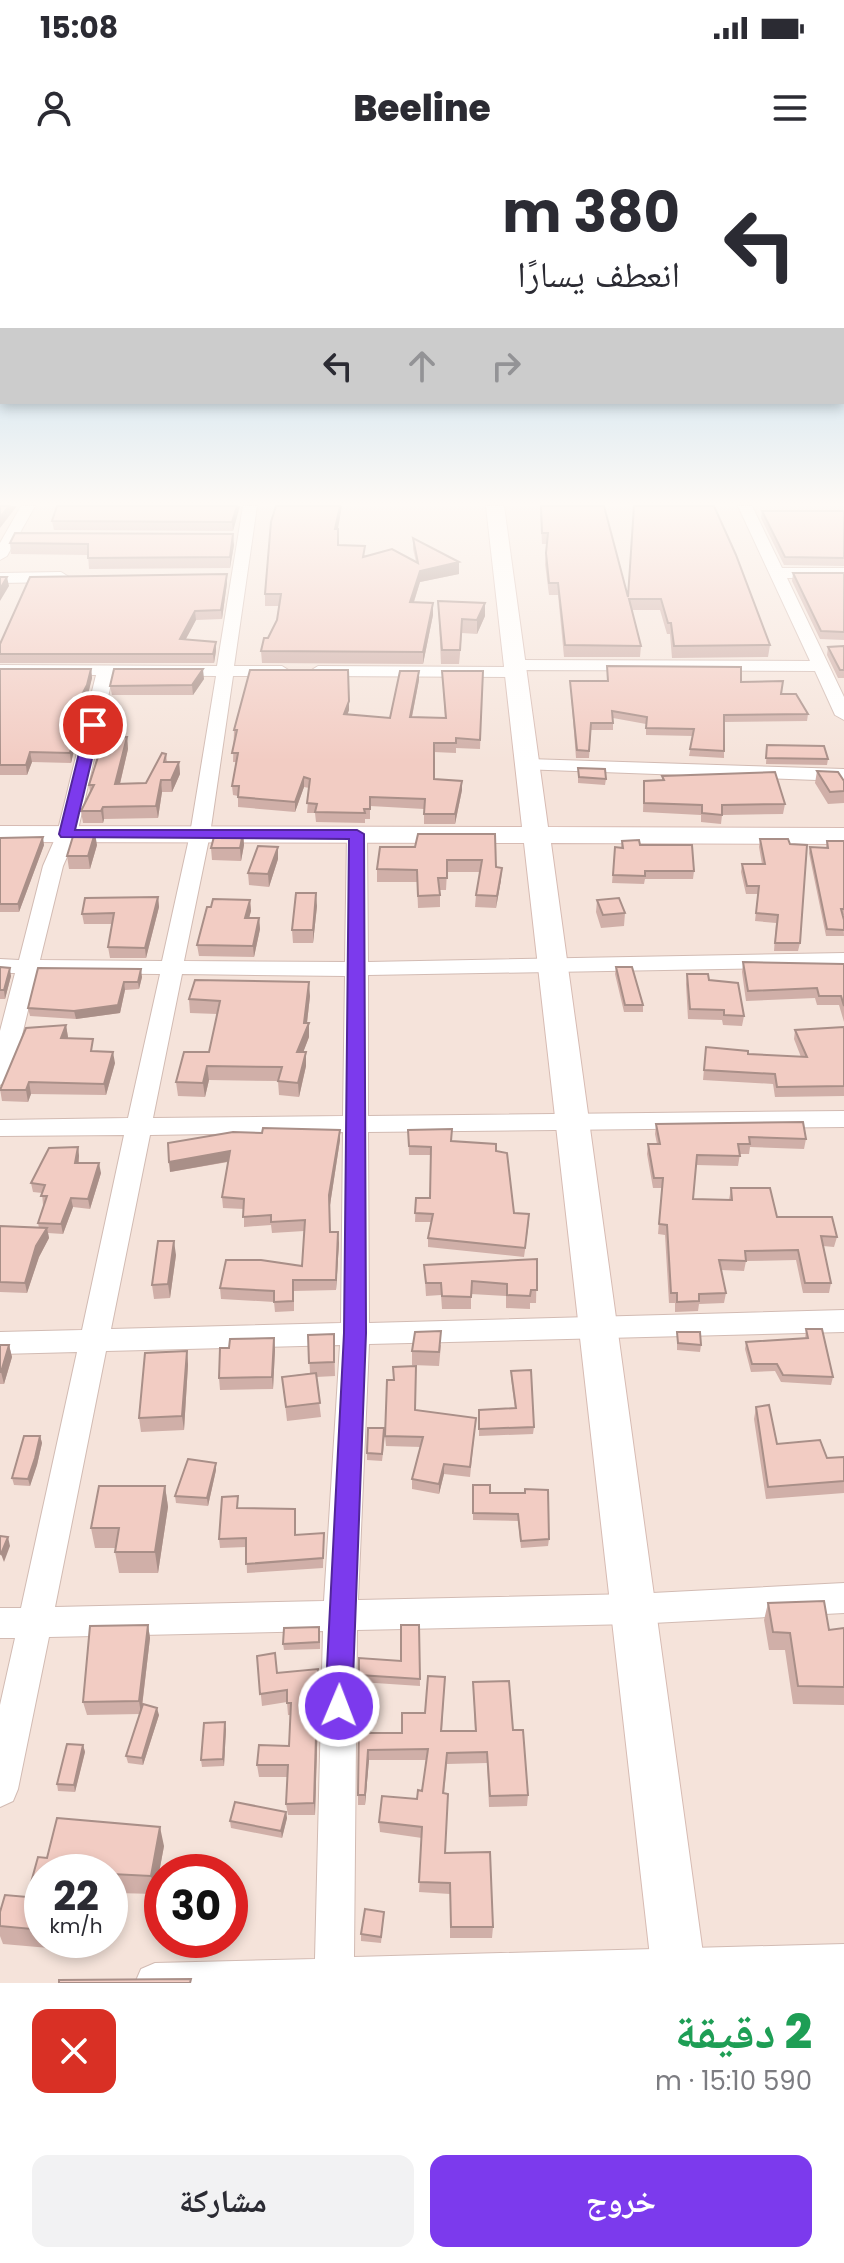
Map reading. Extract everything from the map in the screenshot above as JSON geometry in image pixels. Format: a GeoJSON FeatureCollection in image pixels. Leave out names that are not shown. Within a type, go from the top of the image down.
{"type":"FeatureCollection","features":[{"type":"Feature","properties":{"kind":"street"},"geometry":{"type":"LineString","coordinates":[[0,1789],[200,834],[225,671],[230,591]]}},
{"type":"Feature","properties":{"kind":"street"},"geometry":{"type":"LineString","coordinates":[[506,591],[679,1975]]}},
{"type":"Feature","properties":{"kind":"street"},"geometry":{"type":"LineString","coordinates":[[785,591],[844,715]]}},
{"type":"Feature","properties":{"kind":"street"},"geometry":{"type":"LineString","coordinates":[[811,647],[833,647]]}},
{"type":"Feature","properties":{"kind":"street"},"geometry":{"type":"LineString","coordinates":[[0,670],[820,666]]}},
{"type":"Feature","properties":{"kind":"street"},"geometry":{"type":"LineString","coordinates":[[0,1077],[53,866],[67,834],[106,671]]}},
{"type":"Feature","properties":{"kind":"street"},"geometry":{"type":"LineString","coordinates":[[528,765],[844,775]]}},
{"type":"Feature","properties":{"kind":"street"},"geometry":{"type":"LineString","coordinates":[[0,834],[844,836]]}},
{"type":"Feature","properties":{"kind":"street"},"geometry":{"type":"LineString","coordinates":[[334,1980],[340,1616],[355,1333],[357,834]]}},
{"type":"Feature","properties":{"kind":"street"},"geometry":{"type":"LineString","coordinates":[[0,966],[356,969],[844,960]]}},
{"type":"Feature","properties":{"kind":"street"},"geometry":{"type":"LineString","coordinates":[[0,1128],[844,1119]]}},
{"type":"Feature","properties":{"kind":"street"},"geometry":{"type":"LineString","coordinates":[[0,1343],[844,1321]]}},
{"type":"Feature","properties":{"kind":"street"},"geometry":{"type":"LineString","coordinates":[[0,1623],[633,1609],[844,1598]]}},
{"type":"Feature","properties":{"kind":"street"},"geometry":{"type":"LineString","coordinates":[[155,1983],[679,1975],[844,1964]]}},
{"type":"Feature","properties":{"kind":"shaded area"},"geometry":{"type":"Polygon","coordinates":[[[0,591],[844,591],[844,1983],[0,1983],[0,591]]]}},
{"type":"Feature","properties":{"kind":"building"},"geometry":{"type":"Polygon","coordinates":[[[24,591],[224,591],[221,610],[195,611],[180,639],[216,642],[213,654],[0,654],[0,644],[24,591]]]}},
{"type":"Feature","properties":{"kind":"building"},"geometry":{"type":"Polygon","coordinates":[[[265,591],[414,591],[410,602],[433,603],[423,652],[261,651],[264,638],[268,638],[277,620],[281,594],[265,594],[265,591]]]}},
{"type":"Feature","properties":{"kind":"building"},"geometry":{"type":"Polygon","coordinates":[[[559,591],[626,591],[628,597],[628,591],[750,591],[770,645],[674,646],[671,623],[668,623],[661,599],[629,599],[641,646],[565,645],[559,591]]]}},
{"type":"Feature","properties":{"kind":"building"},"geometry":{"type":"Polygon","coordinates":[[[802,591],[844,591],[844,632],[821,631],[802,591]]]}},
{"type":"Feature","properties":{"kind":"building"},"geometry":{"type":"Polygon","coordinates":[[[438,601],[485,603],[477,620],[462,619],[460,650],[442,650],[438,601]]]}},
{"type":"Feature","properties":{"kind":"building"},"geometry":{"type":"Polygon","coordinates":[[[844,646],[844,670],[840,670],[828,647],[844,646]]]}},
{"type":"Feature","properties":{"kind":"building"},"geometry":{"type":"Polygon","coordinates":[[[607,666],[741,667],[741,682],[783,681],[781,694],[796,694],[808,714],[724,715],[724,751],[690,749],[694,729],[646,728],[647,717],[612,711],[613,723],[591,723],[589,751],[577,750],[570,681],[608,681],[607,666]]]}},
{"type":"Feature","properties":{"kind":"building"},"geometry":{"type":"Polygon","coordinates":[[[0,669],[91,669],[87,685],[64,729],[76,729],[70,753],[30,752],[26,765],[0,765],[0,669]]]}},
{"type":"Feature","properties":{"kind":"building"},"geometry":{"type":"Polygon","coordinates":[[[114,669],[203,669],[192,685],[110,686],[114,669]]]}},
{"type":"Feature","properties":{"kind":"building"},"geometry":{"type":"Polygon","coordinates":[[[250,670],[348,670],[349,701],[344,714],[390,718],[400,671],[419,671],[410,717],[446,718],[442,671],[483,671],[480,740],[456,738],[456,743],[434,743],[434,779],[462,781],[455,814],[424,814],[425,799],[370,797],[370,809],[364,809],[365,813],[315,812],[317,804],[307,803],[310,779],[304,777],[295,802],[238,797],[239,786],[232,786],[238,753],[232,753],[237,730],[234,730],[250,670]]]}},
{"type":"Feature","properties":{"kind":"building"},"geometry":{"type":"Polygon","coordinates":[[[127,737],[115,784],[146,783],[162,753],[166,754],[164,762],[179,762],[171,780],[161,780],[156,806],[103,807],[101,811],[81,811],[94,785],[89,785],[104,738],[127,737]]]}},
{"type":"Feature","properties":{"kind":"building"},"geometry":{"type":"Polygon","coordinates":[[[767,745],[824,746],[828,759],[766,758],[767,745]]]}},
{"type":"Feature","properties":{"kind":"building"},"geometry":{"type":"Polygon","coordinates":[[[578,768],[605,769],[606,779],[579,777],[578,768]]]}},
{"type":"Feature","properties":{"kind":"building"},"geometry":{"type":"Polygon","coordinates":[[[817,771],[838,772],[844,781],[844,791],[830,792],[817,771]]]}},
{"type":"Feature","properties":{"kind":"building"},"geometry":{"type":"Polygon","coordinates":[[[775,772],[785,804],[722,805],[722,815],[702,813],[702,805],[644,803],[644,781],[664,780],[662,776],[775,772]]]}},
{"type":"Feature","properties":{"kind":"building"},"geometry":{"type":"Polygon","coordinates":[[[74,833],[95,833],[88,856],[67,856],[74,833]]]}},
{"type":"Feature","properties":{"kind":"building"},"geometry":{"type":"Polygon","coordinates":[[[215,833],[243,833],[240,848],[211,848],[215,833]]]}},
{"type":"Feature","properties":{"kind":"building"},"geometry":{"type":"Polygon","coordinates":[[[418,834],[495,834],[496,867],[502,868],[497,896],[476,895],[482,860],[447,860],[447,878],[438,878],[440,895],[418,896],[417,870],[377,869],[380,847],[415,847],[418,834]]]}},
{"type":"Feature","properties":{"kind":"building"},"geometry":{"type":"Polygon","coordinates":[[[43,837],[18,904],[0,904],[0,838],[43,837]]]}},
{"type":"Feature","properties":{"kind":"building"},"geometry":{"type":"Polygon","coordinates":[[[760,839],[788,839],[790,844],[807,845],[800,943],[775,943],[778,915],[756,913],[759,886],[747,886],[742,864],[765,864],[760,839]]]}},
{"type":"Feature","properties":{"kind":"building"},"geometry":{"type":"Polygon","coordinates":[[[639,840],[640,845],[692,845],[694,871],[645,871],[645,876],[613,875],[615,847],[623,848],[622,841],[639,840]]]}},
{"type":"Feature","properties":{"kind":"building"},"geometry":{"type":"Polygon","coordinates":[[[827,841],[844,841],[844,909],[841,909],[844,930],[827,929],[810,847],[828,848],[827,841]]]}},
{"type":"Feature","properties":{"kind":"building"},"geometry":{"type":"Polygon","coordinates":[[[258,846],[278,847],[268,874],[248,873],[258,846]]]}},
{"type":"Feature","properties":{"kind":"building"},"geometry":{"type":"Polygon","coordinates":[[[296,893],[316,893],[313,930],[292,930],[296,893]]]}},
{"type":"Feature","properties":{"kind":"building"},"geometry":{"type":"Polygon","coordinates":[[[158,897],[145,948],[108,947],[114,913],[82,914],[85,898],[158,897]]]}},
{"type":"Feature","properties":{"kind":"building"},"geometry":{"type":"Polygon","coordinates":[[[619,898],[625,913],[603,915],[597,900],[619,898]]]}},
{"type":"Feature","properties":{"kind":"building"},"geometry":{"type":"Polygon","coordinates":[[[213,899],[250,900],[245,918],[259,918],[253,946],[197,945],[207,907],[211,907],[213,899]]]}},
{"type":"Feature","properties":{"kind":"building"},"geometry":{"type":"Polygon","coordinates":[[[743,962],[844,964],[844,1006],[841,996],[819,996],[817,988],[748,991],[743,962]]]}},
{"type":"Feature","properties":{"kind":"building"},"geometry":{"type":"Polygon","coordinates":[[[0,967],[10,968],[4,990],[0,990],[0,967]]]}},
{"type":"Feature","properties":{"kind":"building"},"geometry":{"type":"Polygon","coordinates":[[[616,967],[632,967],[643,1005],[625,1005],[616,967]]]}},
{"type":"Feature","properties":{"kind":"building"},"geometry":{"type":"Polygon","coordinates":[[[38,968],[141,969],[138,982],[124,982],[118,1005],[74,1011],[28,1008],[38,968]]]}},
{"type":"Feature","properties":{"kind":"building"},"geometry":{"type":"Polygon","coordinates":[[[687,974],[708,974],[709,980],[738,983],[744,1016],[724,1015],[724,1010],[690,1009],[687,974]]]}},
{"type":"Feature","properties":{"kind":"building"},"geometry":{"type":"Polygon","coordinates":[[[195,980],[309,982],[304,1023],[309,1023],[297,1052],[306,1052],[298,1083],[278,1081],[282,1067],[207,1066],[203,1083],[176,1082],[184,1052],[209,1052],[220,1001],[189,999],[195,980]]]}},
{"type":"Feature","properties":{"kind":"building"},"geometry":{"type":"Polygon","coordinates":[[[66,1025],[61,1038],[93,1039],[91,1051],[113,1052],[104,1084],[29,1082],[26,1090],[0,1090],[26,1028],[66,1025]]]}},
{"type":"Feature","properties":{"kind":"building"},"geometry":{"type":"Polygon","coordinates":[[[844,1027],[844,1086],[777,1087],[775,1074],[704,1070],[706,1047],[748,1051],[748,1054],[807,1057],[795,1030],[844,1027]]]}},
{"type":"Feature","properties":{"kind":"building"},"geometry":{"type":"Polygon","coordinates":[[[803,1122],[806,1139],[749,1137],[750,1144],[738,1144],[740,1156],[697,1155],[693,1199],[732,1200],[731,1188],[770,1188],[777,1217],[832,1217],[837,1237],[821,1236],[831,1283],[805,1283],[798,1250],[745,1251],[746,1261],[719,1260],[726,1293],[699,1294],[699,1301],[677,1302],[677,1293],[671,1293],[667,1225],[659,1224],[663,1178],[654,1178],[648,1144],[660,1144],[656,1124],[803,1122]]]}},
{"type":"Feature","properties":{"kind":"building"},"geometry":{"type":"Polygon","coordinates":[[[263,1128],[340,1130],[329,1195],[330,1232],[338,1232],[336,1280],[293,1280],[293,1301],[274,1302],[274,1291],[220,1288],[226,1260],[261,1260],[302,1266],[305,1220],[271,1222],[271,1215],[243,1217],[244,1199],[222,1197],[230,1151],[169,1162],[168,1143],[233,1132],[262,1133],[263,1128]]]}},
{"type":"Feature","properties":{"kind":"building"},"geometry":{"type":"Polygon","coordinates":[[[452,1129],[451,1141],[496,1144],[496,1151],[507,1153],[514,1213],[529,1214],[525,1248],[428,1238],[433,1214],[415,1213],[416,1198],[430,1198],[431,1147],[409,1146],[408,1130],[452,1129]]]}},
{"type":"Feature","properties":{"kind":"building"},"geometry":{"type":"Polygon","coordinates":[[[78,1147],[75,1163],[99,1163],[88,1199],[71,1198],[61,1224],[38,1223],[47,1196],[41,1196],[45,1185],[31,1183],[49,1148],[78,1147]]]}},
{"type":"Feature","properties":{"kind":"building"},"geometry":{"type":"Polygon","coordinates":[[[0,1226],[47,1228],[36,1246],[25,1283],[0,1282],[0,1226]]]}},
{"type":"Feature","properties":{"kind":"building"},"geometry":{"type":"Polygon","coordinates":[[[158,1241],[174,1241],[168,1284],[152,1285],[158,1241]]]}},
{"type":"Feature","properties":{"kind":"building"},"geometry":{"type":"Polygon","coordinates":[[[537,1259],[537,1290],[531,1290],[530,1296],[507,1295],[507,1284],[472,1281],[471,1297],[442,1296],[441,1283],[426,1283],[424,1265],[537,1259]]]}},
{"type":"Feature","properties":{"kind":"building"},"geometry":{"type":"Polygon","coordinates":[[[806,1329],[822,1329],[833,1377],[783,1375],[777,1364],[752,1364],[746,1342],[808,1338],[806,1329]]]}},
{"type":"Feature","properties":{"kind":"building"},"geometry":{"type":"Polygon","coordinates":[[[441,1331],[439,1352],[412,1351],[415,1332],[441,1331]]]}},
{"type":"Feature","properties":{"kind":"building"},"geometry":{"type":"Polygon","coordinates":[[[677,1332],[700,1332],[701,1345],[678,1343],[677,1332]]]}},
{"type":"Feature","properties":{"kind":"building"},"geometry":{"type":"Polygon","coordinates":[[[334,1334],[334,1362],[309,1363],[308,1335],[334,1334]]]}},
{"type":"Feature","properties":{"kind":"building"},"geometry":{"type":"Polygon","coordinates":[[[274,1338],[272,1377],[219,1378],[220,1348],[229,1348],[230,1339],[274,1338]]]}},
{"type":"Feature","properties":{"kind":"building"},"geometry":{"type":"Polygon","coordinates":[[[0,1345],[9,1345],[1,1372],[0,1372],[0,1345]]]}},
{"type":"Feature","properties":{"kind":"building"},"geometry":{"type":"Polygon","coordinates":[[[187,1351],[182,1416],[139,1418],[145,1353],[187,1351]]]}},
{"type":"Feature","properties":{"kind":"building"},"geometry":{"type":"Polygon","coordinates":[[[416,1366],[415,1410],[476,1418],[470,1467],[444,1464],[439,1484],[412,1479],[423,1437],[385,1436],[387,1380],[394,1380],[393,1367],[416,1366]]]}},
{"type":"Feature","properties":{"kind":"building"},"geometry":{"type":"Polygon","coordinates":[[[531,1370],[534,1427],[479,1429],[479,1410],[516,1408],[511,1371],[531,1370]]]}},
{"type":"Feature","properties":{"kind":"building"},"geometry":{"type":"Polygon","coordinates":[[[316,1373],[320,1403],[286,1407],[282,1377],[316,1373]]]}},
{"type":"Feature","properties":{"kind":"building"},"geometry":{"type":"Polygon","coordinates":[[[769,1405],[777,1444],[820,1440],[827,1458],[844,1457],[844,1481],[768,1487],[756,1407],[769,1405]]]}},
{"type":"Feature","properties":{"kind":"building"},"geometry":{"type":"Polygon","coordinates":[[[368,1428],[384,1428],[382,1454],[367,1453],[368,1428]]]}},
{"type":"Feature","properties":{"kind":"building"},"geometry":{"type":"Polygon","coordinates":[[[24,1436],[40,1436],[35,1458],[28,1479],[12,1478],[24,1436]]]}},
{"type":"Feature","properties":{"kind":"building"},"geometry":{"type":"Polygon","coordinates":[[[188,1459],[216,1463],[207,1498],[175,1496],[188,1459]]]}},
{"type":"Feature","properties":{"kind":"building"},"geometry":{"type":"Polygon","coordinates":[[[473,1485],[490,1485],[490,1493],[548,1490],[549,1539],[521,1541],[518,1514],[473,1513],[473,1485]]]}},
{"type":"Feature","properties":{"kind":"building"},"geometry":{"type":"Polygon","coordinates":[[[99,1486],[165,1486],[155,1552],[115,1552],[119,1528],[91,1528],[99,1486]]]}},
{"type":"Feature","properties":{"kind":"building"},"geometry":{"type":"Polygon","coordinates":[[[238,1496],[237,1508],[295,1509],[295,1535],[324,1533],[323,1558],[246,1564],[246,1538],[219,1539],[222,1497],[238,1496]]]}},
{"type":"Feature","properties":{"kind":"building"},"geometry":{"type":"Polygon","coordinates":[[[0,1536],[8,1537],[1,1554],[0,1553],[0,1536]]]}},
{"type":"Feature","properties":{"kind":"building"},"geometry":{"type":"Polygon","coordinates":[[[824,1601],[829,1630],[844,1628],[844,1687],[798,1686],[790,1633],[773,1632],[768,1603],[824,1601]]]}},
{"type":"Feature","properties":{"kind":"building"},"geometry":{"type":"Polygon","coordinates":[[[148,1625],[139,1701],[83,1702],[90,1626],[148,1625]]]}},
{"type":"Feature","properties":{"kind":"building"},"geometry":{"type":"Polygon","coordinates":[[[401,1625],[419,1625],[420,1679],[359,1675],[359,1658],[401,1661],[401,1625]]]}},
{"type":"Feature","properties":{"kind":"building"},"geometry":{"type":"Polygon","coordinates":[[[319,1627],[319,1642],[283,1644],[284,1628],[319,1627]]]}},
{"type":"Feature","properties":{"kind":"building"},"geometry":{"type":"Polygon","coordinates":[[[275,1653],[277,1673],[318,1669],[314,1803],[286,1804],[288,1765],[257,1765],[259,1745],[289,1746],[291,1703],[287,1703],[287,1690],[260,1694],[257,1656],[275,1653]]]}},
{"type":"Feature","properties":{"kind":"building"},"geometry":{"type":"Polygon","coordinates":[[[428,1676],[445,1677],[441,1731],[476,1731],[473,1682],[509,1681],[513,1730],[523,1730],[528,1795],[490,1796],[487,1752],[447,1753],[443,1793],[448,1794],[445,1853],[490,1852],[493,1927],[451,1927],[450,1883],[419,1882],[422,1827],[379,1822],[382,1796],[417,1799],[418,1790],[422,1791],[428,1749],[368,1750],[365,1795],[358,1795],[359,1720],[371,1721],[370,1733],[402,1733],[402,1713],[425,1713],[428,1676]]]}},
{"type":"Feature","properties":{"kind":"building"},"geometry":{"type":"Polygon","coordinates":[[[143,1704],[157,1708],[142,1758],[126,1756],[143,1704]]]}},
{"type":"Feature","properties":{"kind":"building"},"geometry":{"type":"Polygon","coordinates":[[[225,1722],[223,1759],[201,1760],[204,1723],[225,1722]]]}},
{"type":"Feature","properties":{"kind":"building"},"geometry":{"type":"Polygon","coordinates":[[[67,1744],[83,1745],[74,1785],[57,1784],[67,1744]]]}},
{"type":"Feature","properties":{"kind":"building"},"geometry":{"type":"Polygon","coordinates":[[[235,1802],[286,1812],[281,1831],[230,1821],[235,1802]]]}},
{"type":"Feature","properties":{"kind":"building"},"geometry":{"type":"Polygon","coordinates":[[[57,1818],[160,1827],[155,1854],[144,1854],[144,1876],[128,1875],[128,1854],[48,1854],[57,1818]]]}},
{"type":"Feature","properties":{"kind":"building"},"geometry":{"type":"Polygon","coordinates":[[[5,1895],[24,1897],[24,1928],[0,1926],[5,1895]]]}},
{"type":"Feature","properties":{"kind":"building"},"geometry":{"type":"Polygon","coordinates":[[[365,1909],[384,1912],[381,1937],[361,1934],[365,1909]]]}},
{"type":"Feature","properties":{"kind":"building"},"geometry":{"type":"Polygon","coordinates":[[[191,1979],[190,1983],[59,1983],[59,1980],[191,1979]]]}},
{"type":"Feature","properties":{"kind":"route"},"geometry":{"type":"LineString","coordinates":[[93,725],[67,834],[357,834],[355,1333],[340,1616],[339,1706]]}}]}
